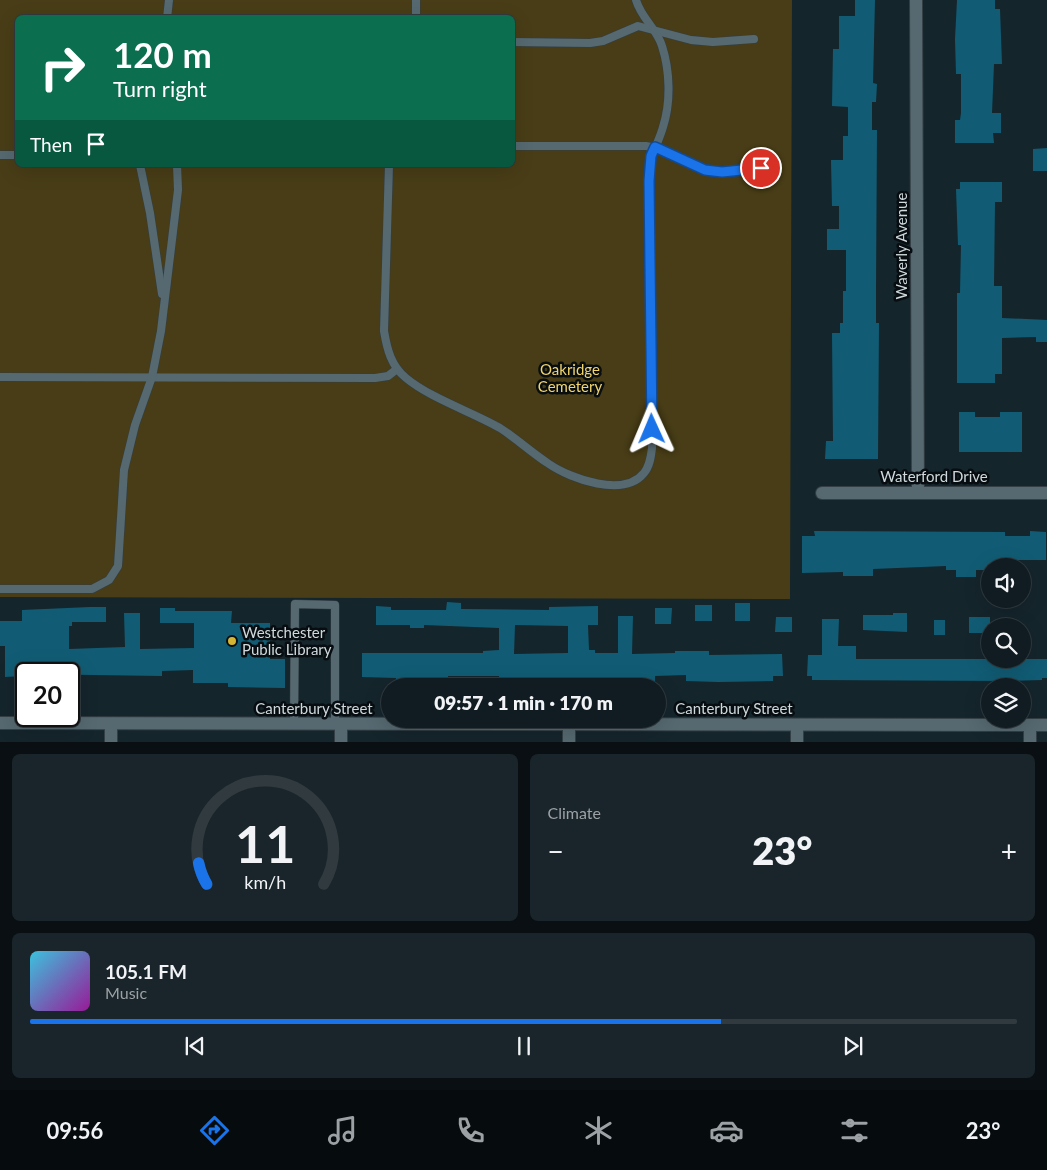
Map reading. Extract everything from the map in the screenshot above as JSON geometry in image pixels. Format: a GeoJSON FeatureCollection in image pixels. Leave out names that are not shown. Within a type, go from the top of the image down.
{"type":"FeatureCollection","features":[{"type":"Feature","properties":{"kind":"street","name":"Waverly Avenue"},"geometry":{"type":"LineString","coordinates":[[916,0],[918,492]]}},
{"type":"Feature","properties":{"kind":"street","name":"Waterford Drive"},"geometry":{"type":"LineString","coordinates":[[822,493],[1047,493]]}},
{"type":"Feature","properties":{"kind":"street","name":"Canterbury Street"},"geometry":{"type":"LineString","coordinates":[[0,723],[381,725]]}},
{"type":"Feature","properties":{"kind":"street"},"geometry":{"type":"LineString","coordinates":[[111,724],[111,742]]}},
{"type":"Feature","properties":{"kind":"street","name":"Canterbury Street"},"geometry":{"type":"LineString","coordinates":[[666,724],[981,725]]}},
{"type":"Feature","properties":{"kind":"street"},"geometry":{"type":"LineString","coordinates":[[338,725],[341,742]]}},
{"type":"Feature","properties":{"kind":"street"},"geometry":{"type":"LineString","coordinates":[[797,725],[797,742]]}},
{"type":"Feature","properties":{"kind":"street","name":"Canterbury Street"},"geometry":{"type":"LineString","coordinates":[[1031,725],[1047,725]]}},
{"type":"Feature","properties":{"kind":"street"},"geometry":{"type":"LineString","coordinates":[[569,728],[569,742]]}},
{"type":"Feature","properties":{"kind":"street"},"geometry":{"type":"LineString","coordinates":[[1030,728],[1030,742]]}},
{"type":"Feature","properties":{"kind":"lane"},"geometry":{"type":"LineString","coordinates":[[167,15],[169,0]]}},
{"type":"Feature","properties":{"kind":"lane"},"geometry":{"type":"LineString","coordinates":[[416,0],[416,15]]}},
{"type":"Feature","properties":{"kind":"lane"},"geometry":{"type":"LineString","coordinates":[[389,167],[384,331],[387,348],[397,369],[416,385],[500,428],[549,464],[569,475],[604,484],[628,483],[638,479],[646,472],[652,448],[649,181],[651,156],[664,126],[668,83],[662,45],[654,30],[640,14],[636,0]]}},
{"type":"Feature","properties":{"kind":"lane"},"geometry":{"type":"LineString","coordinates":[[515,42],[590,43],[603,41],[638,26],[691,40],[726,42],[754,39]]}},
{"type":"Feature","properties":{"kind":"lane"},"geometry":{"type":"LineString","coordinates":[[515,146],[655,147],[705,170],[722,172],[761,168]]}},
{"type":"Feature","properties":{"kind":"lane"},"geometry":{"type":"LineString","coordinates":[[0,155],[15,155]]}},
{"type":"Feature","properties":{"kind":"lane"},"geometry":{"type":"LineString","coordinates":[[140,167],[150,213],[163,304]]}},
{"type":"Feature","properties":{"kind":"lane"},"geometry":{"type":"LineString","coordinates":[[0,589],[92,589],[101,586],[114,574],[119,556],[124,470],[135,425],[152,377],[178,190],[177,167]]}},
{"type":"Feature","properties":{"kind":"lane"},"geometry":{"type":"LineString","coordinates":[[0,377],[375,378],[388,376],[397,369]]}},
{"type":"Feature","properties":{"kind":"lane"},"geometry":{"type":"LineString","coordinates":[[294,724],[295,604],[319,604],[335,605],[338,725]]}},
{"type":"Feature","properties":{"kind":"green space","name":"Oakridge Cemetery"},"geometry":{"type":"Polygon","coordinates":[[[0,0],[792,0],[790,599],[0,597],[0,0]]]}},
{"type":"Feature","properties":{"kind":"building"},"geometry":{"type":"Polygon","coordinates":[[[855,0],[875,0],[873,83],[877,84],[876,102],[872,102],[872,130],[877,130],[876,323],[879,323],[878,459],[825,459],[826,441],[833,441],[832,333],[840,333],[840,323],[843,323],[843,291],[846,291],[846,250],[827,250],[827,229],[839,229],[839,206],[832,206],[831,160],[843,160],[843,136],[848,136],[848,107],[832,106],[833,49],[839,49],[839,16],[855,16],[855,0]]]}},
{"type":"Feature","properties":{"kind":"building"},"geometry":{"type":"Polygon","coordinates":[[[957,0],[995,0],[995,9],[1000,9],[1002,64],[994,64],[992,113],[1001,113],[1001,133],[993,133],[994,143],[955,143],[955,120],[960,120],[961,113],[961,74],[956,74],[957,0]]]}},
{"type":"Feature","properties":{"kind":"building"},"geometry":{"type":"Polygon","coordinates":[[[1047,148],[1047,171],[1033,171],[1033,149],[1047,148]]]}},
{"type":"Feature","properties":{"kind":"building"},"geometry":{"type":"Polygon","coordinates":[[[960,182],[1002,182],[1002,202],[995,202],[994,286],[1002,286],[1002,318],[1047,320],[1047,342],[1036,342],[1036,337],[1002,338],[1002,374],[995,374],[995,383],[957,383],[957,293],[960,293],[961,245],[958,245],[956,189],[960,189],[960,182]]]}},
{"type":"Feature","properties":{"kind":"building"},"geometry":{"type":"Polygon","coordinates":[[[959,412],[975,412],[975,417],[1000,417],[1000,412],[1022,412],[1022,452],[959,452],[959,412]]]}},
{"type":"Feature","properties":{"kind":"building"},"geometry":{"type":"Polygon","coordinates":[[[814,531],[1005,532],[1005,536],[1030,536],[1030,531],[1046,532],[1046,560],[1031,560],[1031,558],[981,558],[981,570],[976,570],[976,577],[956,577],[956,570],[946,570],[946,566],[873,569],[873,576],[843,576],[843,572],[802,573],[802,536],[815,536],[814,531]]]}},
{"type":"Feature","properties":{"kind":"building"},"geometry":{"type":"Polygon","coordinates":[[[447,602],[461,603],[461,609],[549,610],[549,607],[598,606],[598,625],[588,625],[589,650],[595,650],[595,653],[618,653],[618,616],[633,616],[632,654],[709,651],[709,655],[782,654],[783,676],[773,676],[773,681],[718,682],[686,681],[686,675],[655,676],[655,678],[362,677],[362,653],[483,653],[483,651],[499,650],[499,628],[424,625],[424,628],[410,628],[410,625],[376,625],[376,606],[391,607],[391,610],[446,610],[447,602]],[[515,625],[514,654],[568,653],[568,626],[515,625]]]}},
{"type":"Feature","properties":{"kind":"building"},"geometry":{"type":"Polygon","coordinates":[[[735,603],[750,603],[750,621],[735,621],[735,603]]]}},
{"type":"Feature","properties":{"kind":"building"},"geometry":{"type":"Polygon","coordinates":[[[695,605],[712,605],[712,621],[695,621],[695,605]]]}},
{"type":"Feature","properties":{"kind":"building"},"geometry":{"type":"Polygon","coordinates":[[[106,607],[106,622],[72,622],[72,626],[69,626],[69,649],[125,647],[124,613],[140,613],[140,649],[194,648],[194,623],[160,623],[160,608],[175,608],[175,611],[232,611],[231,623],[270,623],[270,659],[285,659],[285,688],[228,687],[228,683],[193,683],[193,670],[162,671],[162,676],[80,675],[80,662],[15,662],[15,676],[5,677],[5,646],[0,646],[0,621],[22,621],[22,610],[106,607]]]}},
{"type":"Feature","properties":{"kind":"building"},"geometry":{"type":"Polygon","coordinates":[[[655,608],[672,608],[671,624],[655,624],[655,608]]]}},
{"type":"Feature","properties":{"kind":"building"},"geometry":{"type":"Polygon","coordinates":[[[893,613],[907,613],[907,632],[863,630],[863,615],[893,615],[893,613]]]}},
{"type":"Feature","properties":{"kind":"building"},"geometry":{"type":"Polygon","coordinates":[[[776,617],[792,617],[792,632],[775,632],[776,617]]]}},
{"type":"Feature","properties":{"kind":"building"},"geometry":{"type":"Polygon","coordinates":[[[969,617],[990,617],[981,618],[981,633],[969,633],[969,617]]]}},
{"type":"Feature","properties":{"kind":"building"},"geometry":{"type":"Polygon","coordinates":[[[822,619],[839,619],[838,646],[856,646],[856,659],[981,659],[981,668],[1031,668],[1031,659],[1047,659],[1047,678],[1031,680],[1031,678],[981,678],[981,681],[812,680],[812,676],[807,676],[808,655],[822,655],[822,619]]]}},
{"type":"Feature","properties":{"kind":"building"},"geometry":{"type":"Polygon","coordinates":[[[934,620],[945,620],[945,635],[934,635],[934,620]]]}},
{"type":"Feature","properties":{"kind":"place","name":"Westchester Public Library"},"geometry":{"type":"Point","coordinates":[232,641]}},
{"type":"Feature","properties":{"kind":"route"},"geometry":{"type":"LineString","coordinates":[[652,429],[649,181],[651,156],[655,147],[663,148],[690,164],[705,170],[722,172],[761,168]]}}]}
